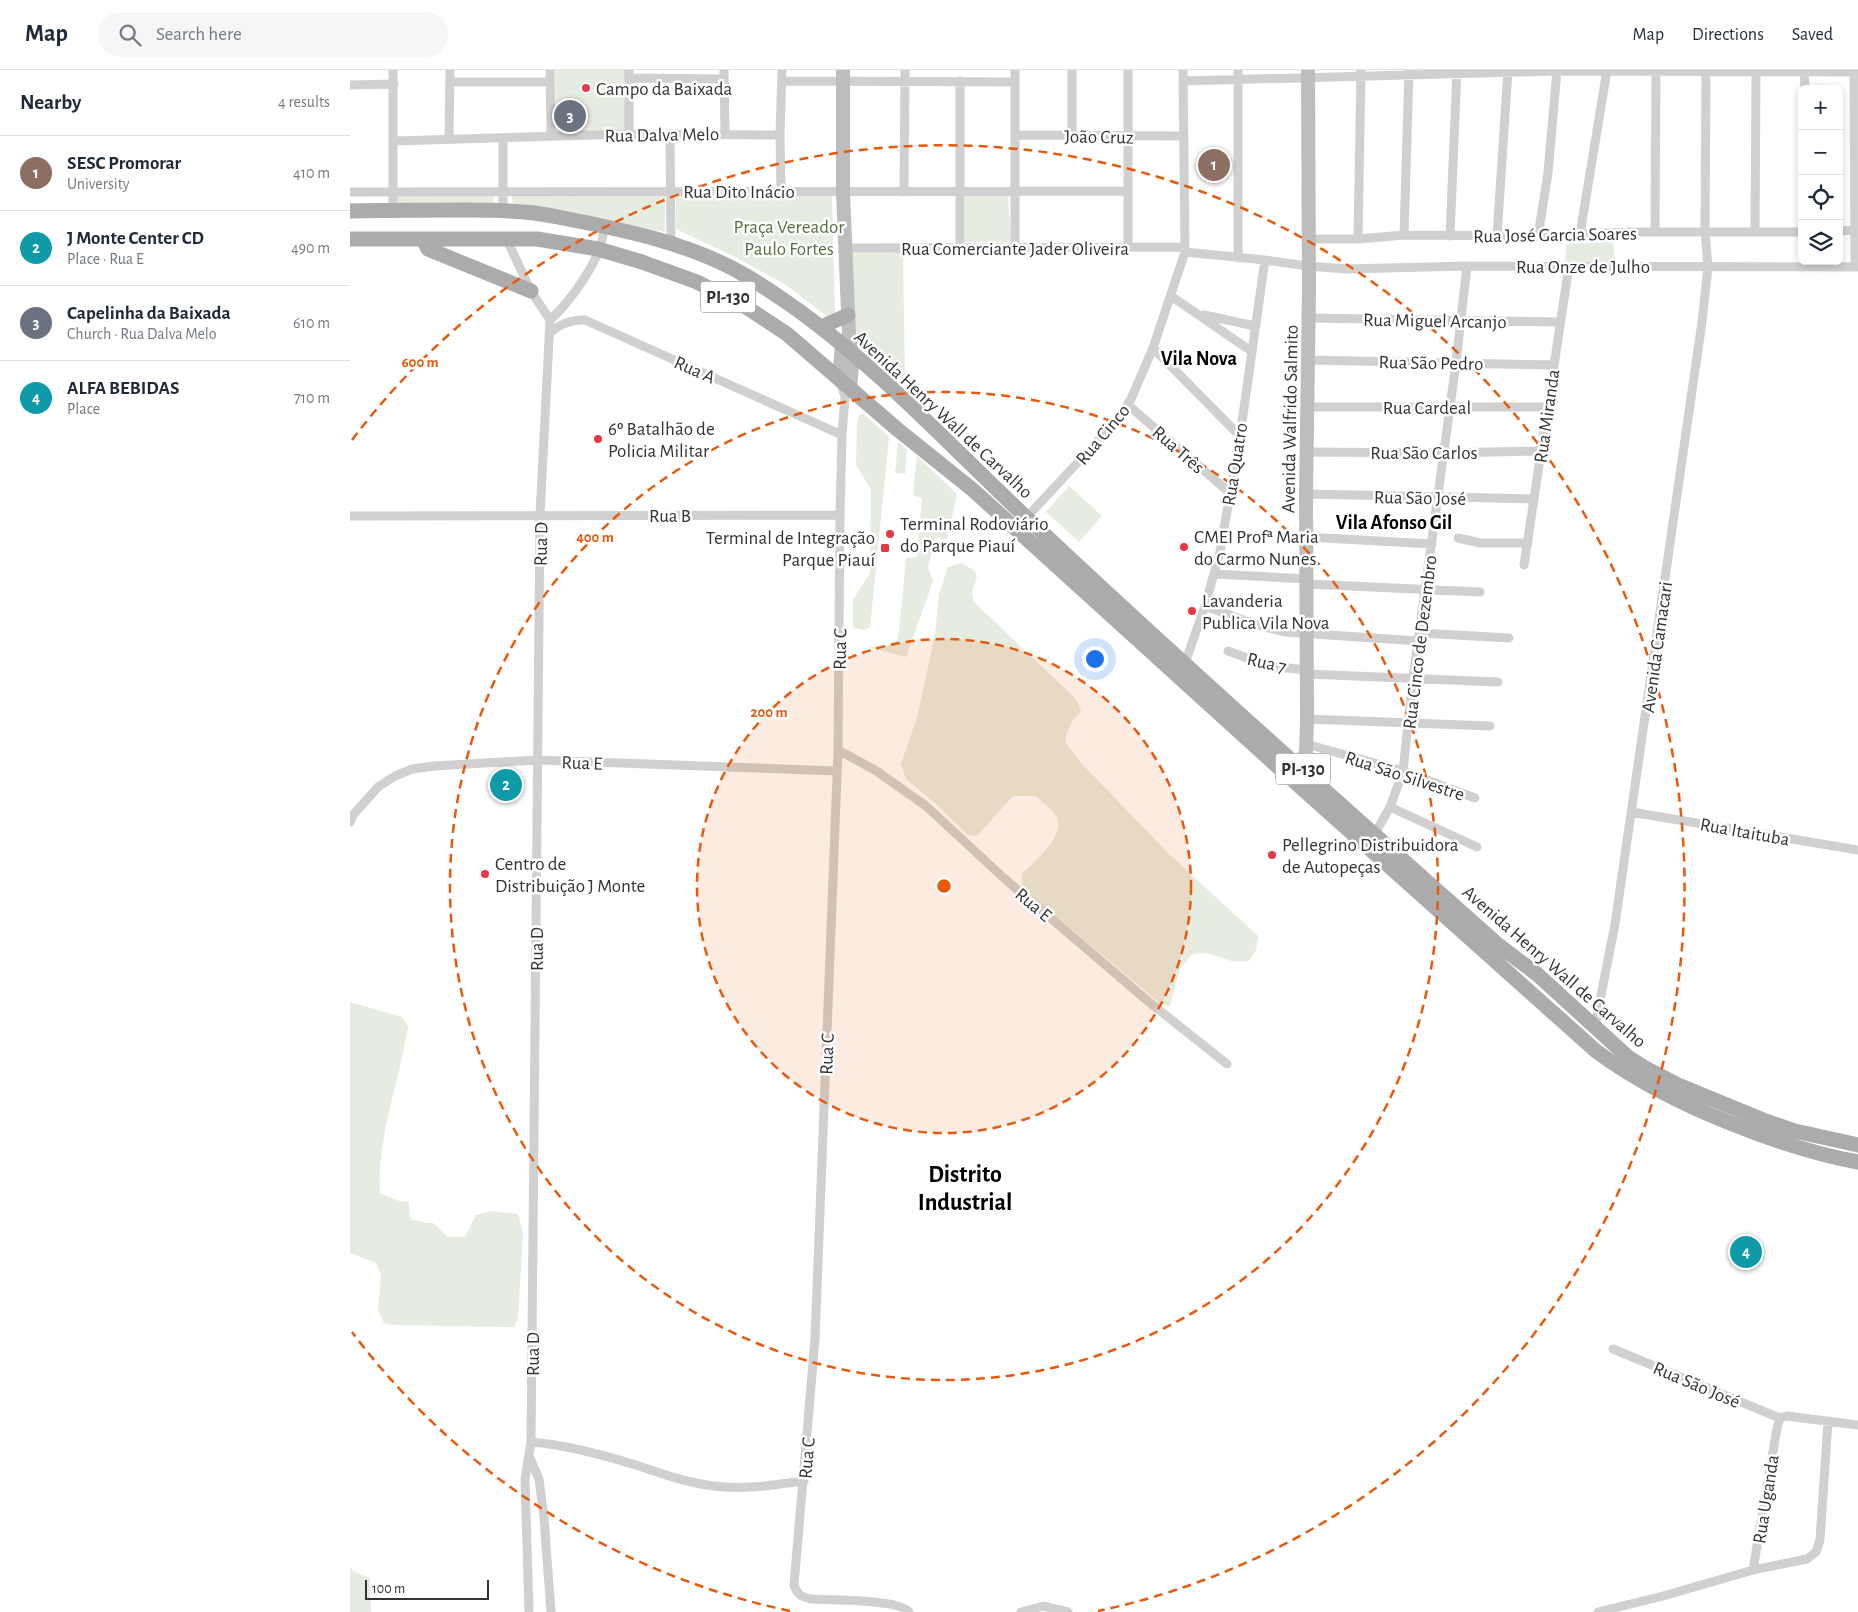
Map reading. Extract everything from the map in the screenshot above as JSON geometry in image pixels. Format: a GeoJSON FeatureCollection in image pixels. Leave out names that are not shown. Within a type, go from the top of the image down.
{"type":"FeatureCollection","features":[{"type":"Feature","properties":{"kind":"main road","name":"Avenida Henry Wall de Carvalho"},"geometry":{"type":"LineString","coordinates":[[350,212],[503,210],[535,213],[604,226],[670,243],[725,265],[778,296],[848,345],[1156,646],[1186,663],[1293,770]]}},
{"type":"Feature","properties":{"kind":"main road","name":"Avenida Henry Wall de Carvalho"},"geometry":{"type":"LineString","coordinates":[[350,239],[537,239],[598,249],[642,262],[697,282],[746,307],[787,334],[845,388],[973,490],[1156,646],[1355,826],[1588,1044],[1655,1090],[1704,1112],[1761,1127],[1795,1131],[1858,1145]]}},
{"type":"Feature","properties":{"kind":"main road"},"geometry":{"type":"LineString","coordinates":[[423,239],[428,249],[531,291]]}},
{"type":"Feature","properties":{"kind":"main road"},"geometry":{"type":"LineString","coordinates":[[821,327],[848,315]]}},
{"type":"Feature","properties":{"kind":"main road"},"geometry":{"type":"LineString","coordinates":[[912,441],[924,433],[929,433],[939,437],[956,450]]}},
{"type":"Feature","properties":{"kind":"main road","name":"Avenida Henry Wall de Carvalho"},"geometry":{"type":"LineString","coordinates":[[1355,826],[1374,835],[1505,951],[1542,979],[1628,1057],[1647,1069],[1809,1151],[1858,1162]]}},
{"type":"Feature","properties":{"kind":"main road"},"geometry":{"type":"LineString","coordinates":[[1531,992],[1534,984],[1542,979]]}},
{"type":"Feature","properties":{"kind":"main road"},"geometry":{"type":"LineString","coordinates":[[1588,1044],[1596,1041],[1598,1029]]}},
{"type":"Feature","properties":{"kind":"street"},"geometry":{"type":"LineString","coordinates":[[393,70],[393,210]]}},
{"type":"Feature","properties":{"kind":"street"},"geometry":{"type":"LineString","coordinates":[[449,139],[450,70]]}},
{"type":"Feature","properties":{"kind":"street"},"geometry":{"type":"LineString","coordinates":[[550,70],[551,136]]}},
{"type":"Feature","properties":{"kind":"street"},"geometry":{"type":"LineString","coordinates":[[781,190],[782,70]]}},
{"type":"Feature","properties":{"kind":"street"},"geometry":{"type":"LineString","coordinates":[[904,192],[906,70]]}},
{"type":"Feature","properties":{"kind":"street"},"geometry":{"type":"LineString","coordinates":[[1015,70],[1015,248]]}},
{"type":"Feature","properties":{"kind":"street"},"geometry":{"type":"LineString","coordinates":[[1072,70],[1072,136]]}},
{"type":"Feature","properties":{"kind":"street"},"geometry":{"type":"LineString","coordinates":[[1128,70],[1128,248]]}},
{"type":"Feature","properties":{"kind":"street","name":"Rua Cinco"},"geometry":{"type":"LineString","coordinates":[[1026,518],[1118,419],[1128,405],[1153,348],[1185,250],[1183,70]]}},
{"type":"Feature","properties":{"kind":"street"},"geometry":{"type":"LineString","coordinates":[[1238,70],[1238,258]]}},
{"type":"Feature","properties":{"kind":"street"},"geometry":{"type":"LineString","coordinates":[[1497,236],[1508,71]]}},
{"type":"Feature","properties":{"kind":"street"},"geometry":{"type":"LineString","coordinates":[[1538,236],[1548,173],[1557,71]]}},
{"type":"Feature","properties":{"kind":"street"},"geometry":{"type":"LineString","coordinates":[[1580,234],[1607,71]]}},
{"type":"Feature","properties":{"kind":"street"},"geometry":{"type":"LineString","coordinates":[[1655,232],[1656,71]]}},
{"type":"Feature","properties":{"kind":"street"},"geometry":{"type":"LineString","coordinates":[[1755,232],[1756,71]]}},
{"type":"Feature","properties":{"kind":"street"},"geometry":{"type":"LineString","coordinates":[[1804,71],[1804,85]]}},
{"type":"Feature","properties":{"kind":"street"},"geometry":{"type":"LineString","coordinates":[[1183,81],[1361,73],[1855,71],[1856,266]]}},
{"type":"Feature","properties":{"kind":"street"},"geometry":{"type":"LineString","coordinates":[[1450,236],[1457,72]]}},
{"type":"Feature","properties":{"kind":"street","name":"Avenida Camacari"},"geometry":{"type":"LineString","coordinates":[[1598,1029],[1616,924],[1673,529],[1708,267],[1705,231],[1706,72]]}},
{"type":"Feature","properties":{"kind":"street"},"geometry":{"type":"LineString","coordinates":[[1358,239],[1361,73]]}},
{"type":"Feature","properties":{"kind":"street"},"geometry":{"type":"LineString","coordinates":[[1404,235],[1409,73]]}},
{"type":"Feature","properties":{"kind":"street"},"geometry":{"type":"LineString","coordinates":[[628,134],[629,74],[724,74],[724,134]]}},
{"type":"Feature","properties":{"kind":"street","name":"Avenida Walfrido Salmito"},"geometry":{"type":"LineString","coordinates":[[1293,770],[1305,756],[1307,720],[1308,74]]}},
{"type":"Feature","properties":{"kind":"street"},"geometry":{"type":"LineString","coordinates":[[782,81],[843,76],[905,81],[1015,82]]}},
{"type":"Feature","properties":{"kind":"street"},"geometry":{"type":"LineString","coordinates":[[843,76],[843,192],[848,315],[845,388]]}},
{"type":"Feature","properties":{"kind":"street"},"geometry":{"type":"LineString","coordinates":[[960,81],[960,249]]}},
{"type":"Feature","properties":{"kind":"street"},"geometry":{"type":"LineString","coordinates":[[450,82],[550,82]]}},
{"type":"Feature","properties":{"kind":"street"},"geometry":{"type":"LineString","coordinates":[[350,86],[394,84]]}},
{"type":"Feature","properties":{"kind":"street","name":"Rua Dalva Melo"},"geometry":{"type":"LineString","coordinates":[[394,141],[628,134],[780,135]]}},
{"type":"Feature","properties":{"kind":"street"},"geometry":{"type":"LineString","coordinates":[[670,134],[670,243]]}},
{"type":"Feature","properties":{"kind":"street","name":"João Cruz"},"geometry":{"type":"LineString","coordinates":[[1015,135],[1184,136]]}},
{"type":"Feature","properties":{"kind":"street"},"geometry":{"type":"LineString","coordinates":[[503,138],[503,210]]}},
{"type":"Feature","properties":{"kind":"street","name":"Rua Dito Inácio"},"geometry":{"type":"LineString","coordinates":[[350,192],[1128,191]]}},
{"type":"Feature","properties":{"kind":"street"},"geometry":{"type":"LineString","coordinates":[[506,238],[531,291],[550,320],[561,310],[592,266],[602,241],[604,226]]}},
{"type":"Feature","properties":{"kind":"street"},"geometry":{"type":"LineString","coordinates":[[1843,231],[1857,230]]}},
{"type":"Feature","properties":{"kind":"street","name":"Rua José Garcia Soares"},"geometry":{"type":"LineString","coordinates":[[1308,239],[1358,239],[1404,235],[1538,236],[1705,231],[1798,232]]}},
{"type":"Feature","properties":{"kind":"street","name":"Rua Comerciante Jader Oliveira"},"geometry":{"type":"LineString","coordinates":[[846,248],[1128,248],[1185,250],[1308,266]]}},
{"type":"Feature","properties":{"kind":"street","name":"Rua Quatro"},"geometry":{"type":"LineString","coordinates":[[1186,663],[1220,552],[1240,436],[1265,260]]}},
{"type":"Feature","properties":{"kind":"street","name":"Rua Onze de Julho"},"geometry":{"type":"LineString","coordinates":[[1308,266],[1348,268],[1467,266],[1856,266]]}},
{"type":"Feature","properties":{"kind":"street","name":"Rua Cinco de Dezembro"},"geometry":{"type":"LineString","coordinates":[[1374,835],[1390,807],[1403,771],[1413,678],[1462,320],[1467,266]]}},
{"type":"Feature","properties":{"kind":"street","name":"Rua Miranda"},"geometry":{"type":"LineString","coordinates":[[1524,565],[1569,266]]}},
{"type":"Feature","properties":{"kind":"street"},"geometry":{"type":"LineString","coordinates":[[1171,296],[1251,351]]}},
{"type":"Feature","properties":{"kind":"street"},"geometry":{"type":"LineString","coordinates":[[1199,314],[1255,326]]}},
{"type":"Feature","properties":{"kind":"street","name":"Rua Miguel Arcanjo"},"geometry":{"type":"LineString","coordinates":[[1309,318],[1560,322]]}},
{"type":"Feature","properties":{"kind":"street","name":"Rua A"},"geometry":{"type":"LineString","coordinates":[[549,333],[564,323],[575,319],[586,320],[842,435]]}},
{"type":"Feature","properties":{"kind":"street","name":"Rua D"},"geometry":{"type":"LineString","coordinates":[[528,1612],[524,1479],[532,1442],[540,515],[550,320]]}},
{"type":"Feature","properties":{"kind":"street"},"geometry":{"type":"LineString","coordinates":[[1153,348],[1240,436]]}},
{"type":"Feature","properties":{"kind":"street","name":"Rua São Pedro"},"geometry":{"type":"LineString","coordinates":[[1307,360],[1554,364]]}},
{"type":"Feature","properties":{"kind":"street","name":"Rua C"},"geometry":{"type":"LineString","coordinates":[[845,388],[840,515],[838,750],[815,1339],[794,1585],[797,1593],[802,1597],[891,1604],[906,1608],[909,1612]]}},
{"type":"Feature","properties":{"kind":"street","name":"Rua Três"},"geometry":{"type":"LineString","coordinates":[[1128,405],[1230,493]]}},
{"type":"Feature","properties":{"kind":"street","name":"Rua Cardeal"},"geometry":{"type":"LineString","coordinates":[[1306,407],[1548,407]]}},
{"type":"Feature","properties":{"kind":"street","name":"Rua São Carlos"},"geometry":{"type":"LineString","coordinates":[[1307,452],[1443,453],[1541,451]]}},
{"type":"Feature","properties":{"kind":"street","name":"Rua São José"},"geometry":{"type":"LineString","coordinates":[[1306,494],[1534,499]]}},
{"type":"Feature","properties":{"kind":"street","name":"Rua B"},"geometry":{"type":"LineString","coordinates":[[350,516],[840,515]]}},
{"type":"Feature","properties":{"kind":"street"},"geometry":{"type":"LineString","coordinates":[[1306,537],[1432,544]]}},
{"type":"Feature","properties":{"kind":"street"},"geometry":{"type":"LineString","coordinates":[[1458,538],[1480,543],[1528,543]]}},
{"type":"Feature","properties":{"kind":"street"},"geometry":{"type":"LineString","coordinates":[[1214,574],[1480,592]]}},
{"type":"Feature","properties":{"kind":"street"},"geometry":{"type":"LineString","coordinates":[[1205,606],[1264,628],[1295,633],[1509,638]]}},
{"type":"Feature","properties":{"kind":"street","name":"Rua 7"},"geometry":{"type":"LineString","coordinates":[[1228,651],[1269,666],[1307,672],[1498,682]]}},
{"type":"Feature","properties":{"kind":"street"},"geometry":{"type":"LineString","coordinates":[[1307,720],[1490,726]]}},
{"type":"Feature","properties":{"kind":"street","name":"Rua São Silvestre"},"geometry":{"type":"LineString","coordinates":[[1306,744],[1403,771],[1475,798]]}},
{"type":"Feature","properties":{"kind":"street","name":"Rua E"},"geometry":{"type":"LineString","coordinates":[[838,750],[875,770],[926,806],[1014,887],[1149,1002],[1226,1064]]}},
{"type":"Feature","properties":{"kind":"street","name":"Rua E"},"geometry":{"type":"LineString","coordinates":[[350,822],[378,787],[395,776],[412,769],[434,766],[537,760],[836,770]]}},
{"type":"Feature","properties":{"kind":"street"},"geometry":{"type":"LineString","coordinates":[[1390,807],[1477,847]]}},
{"type":"Feature","properties":{"kind":"street","name":"Rua Itaituba"},"geometry":{"type":"LineString","coordinates":[[1631,812],[1858,850]]}},
{"type":"Feature","properties":{"kind":"street","name":"Rua São José"},"geometry":{"type":"LineString","coordinates":[[1613,1349],[1780,1418]]}},
{"type":"Feature","properties":{"kind":"street"},"geometry":{"type":"LineString","coordinates":[[1780,1418],[1787,1416],[1858,1425]]}},
{"type":"Feature","properties":{"kind":"street","name":"Rua Uganda"},"geometry":{"type":"LineString","coordinates":[[1753,1570],[1780,1418]]}},
{"type":"Feature","properties":{"kind":"street"},"geometry":{"type":"LineString","coordinates":[[1598,1612],[1672,1594],[1753,1570],[1806,1559],[1816,1552],[1820,1540],[1828,1421]]}},
{"type":"Feature","properties":{"kind":"street"},"geometry":{"type":"LineString","coordinates":[[532,1442],[551,1444],[604,1456],[683,1480],[712,1486],[730,1488],[751,1487],[804,1481]]}},
{"type":"Feature","properties":{"kind":"street"},"geometry":{"type":"LineString","coordinates":[[530,1458],[539,1479],[552,1612]]}},
{"type":"Feature","properties":{"kind":"street"},"geometry":{"type":"LineString","coordinates":[[1021,1612],[1043,1606],[1068,1612]]}},
{"type":"Feature","properties":{"kind":"green space"},"geometry":{"type":"Polygon","coordinates":[[[555,70],[626,70],[626,132],[556,132],[555,70]]]}},
{"type":"Feature","properties":{"kind":"green space"},"geometry":{"type":"Polygon","coordinates":[[[1008,193],[1011,242],[965,242],[965,195],[1008,193]]]}},
{"type":"Feature","properties":{"kind":"green space"},"geometry":{"type":"Polygon","coordinates":[[[397,194],[494,194],[493,204],[397,206],[397,194]]]}},
{"type":"Feature","properties":{"kind":"green space"},"geometry":{"type":"Polygon","coordinates":[[[665,194],[665,232],[544,209],[513,206],[512,196],[665,194]]]}},
{"type":"Feature","properties":{"kind":"green space","name":"Praça Vereador Paulo Fortes"},"geometry":{"type":"Polygon","coordinates":[[[832,194],[835,315],[829,318],[786,285],[737,258],[676,229],[676,195],[832,194]]]}},
{"type":"Feature","properties":{"kind":"green space"},"geometry":{"type":"Polygon","coordinates":[[[1613,241],[1615,263],[1565,262],[1566,244],[1613,241]]]}},
{"type":"Feature","properties":{"kind":"green space"},"geometry":{"type":"Polygon","coordinates":[[[852,251],[903,251],[905,384],[853,335],[852,251]]]}},
{"type":"Feature","properties":{"kind":"green space"},"geometry":{"type":"Polygon","coordinates":[[[860,414],[864,414],[889,437],[870,627],[864,630],[853,627],[853,600],[870,573],[871,490],[856,464],[857,421],[860,414]]]}},
{"type":"Feature","properties":{"kind":"green space"},"geometry":{"type":"Polygon","coordinates":[[[898,441],[907,450],[905,474],[895,473],[898,441]]]}},
{"type":"Feature","properties":{"kind":"green space"},"geometry":{"type":"Polygon","coordinates":[[[917,456],[957,494],[947,539],[935,538],[928,568],[933,581],[906,657],[868,647],[889,645],[896,642],[899,632],[906,558],[917,557],[922,498],[913,495],[917,456]]]}},
{"type":"Feature","properties":{"kind":"green space"},"geometry":{"type":"Polygon","coordinates":[[[1069,486],[1102,516],[1079,542],[1046,512],[1069,486]]]}},
{"type":"Feature","properties":{"kind":"green space"},"geometry":{"type":"Polygon","coordinates":[[[961,563],[974,570],[977,576],[972,592],[974,602],[1075,698],[1081,711],[1072,721],[1066,735],[1066,743],[1081,763],[1169,854],[1258,936],[1256,950],[1249,961],[1232,961],[1208,954],[1192,954],[1180,969],[1170,1006],[1161,1004],[1035,899],[1022,885],[1022,874],[1052,842],[1058,827],[1058,820],[1054,813],[1036,796],[1013,796],[977,836],[968,835],[934,802],[906,779],[901,764],[918,714],[935,634],[939,594],[948,567],[961,563]]]}},
{"type":"Feature","properties":{"kind":"green space"},"geometry":{"type":"Polygon","coordinates":[[[350,1002],[402,1017],[408,1027],[385,1130],[380,1172],[380,1193],[399,1201],[409,1202],[410,1219],[433,1223],[448,1237],[465,1237],[476,1215],[490,1211],[518,1214],[523,1234],[518,1318],[514,1327],[393,1325],[384,1323],[378,1310],[381,1275],[376,1263],[350,1253],[350,1002]]]}},
{"type":"Feature","properties":{"kind":"green space"},"geometry":{"type":"Polygon","coordinates":[[[350,1567],[354,1572],[370,1578],[371,1612],[350,1612],[350,1567]]]}},
{"type":"Feature","properties":{"kind":"place","name":"Campo da Baixada"},"geometry":{"type":"Point","coordinates":[586,88]}},
{"type":"Feature","properties":{"kind":"place","name":"Capelinha da Baixada"},"geometry":{"type":"Point","coordinates":[570,116]}},
{"type":"Feature","properties":{"kind":"place","name":"SESC Promorar"},"geometry":{"type":"Point","coordinates":[1214,165]}},
{"type":"Feature","properties":{"kind":"place","name":"6º Batalhão de Policia Militar"},"geometry":{"type":"Point","coordinates":[598,439]}},
{"type":"Feature","properties":{"kind":"place","name":"Terminal Rodoviário do Parque Piauí"},"geometry":{"type":"Point","coordinates":[890,534]}},
{"type":"Feature","properties":{"kind":"place","name":"CMEI Profª Maria do Carmo Nunes"},"geometry":{"type":"Point","coordinates":[1184,547]}},
{"type":"Feature","properties":{"kind":"place","name":"Terminal de Integração Parque Piauí"},"geometry":{"type":"Point","coordinates":[885,548]}},
{"type":"Feature","properties":{"kind":"place","name":"Lavanderia Publica Vila Nova"},"geometry":{"type":"Point","coordinates":[1192,611]}},
{"type":"Feature","properties":{"kind":"place","name":"J Monte Center CD"},"geometry":{"type":"Point","coordinates":[506,785]}},
{"type":"Feature","properties":{"kind":"place","name":"Pellegrino Distribuidora de Autopeças"},"geometry":{"type":"Point","coordinates":[1272,855]}},
{"type":"Feature","properties":{"kind":"place","name":"Centro de Distribuição J Monte"},"geometry":{"type":"Point","coordinates":[485,874]}},
{"type":"Feature","properties":{"kind":"place","name":"ALFA BEBIDAS"},"geometry":{"type":"Point","coordinates":[1746,1252]}},
{"type":"Feature","properties":{"kind":"district","name":"Vila Nova"},"geometry":{"type":"Point","coordinates":[1199,358]}},
{"type":"Feature","properties":{"kind":"district","name":"Vila Afonso Gil"},"geometry":{"type":"Point","coordinates":[1394,522]}},
{"type":"Feature","properties":{"kind":"district","name":"Distrito Industrial"},"geometry":{"type":"Point","coordinates":[965,1188]}}]}
